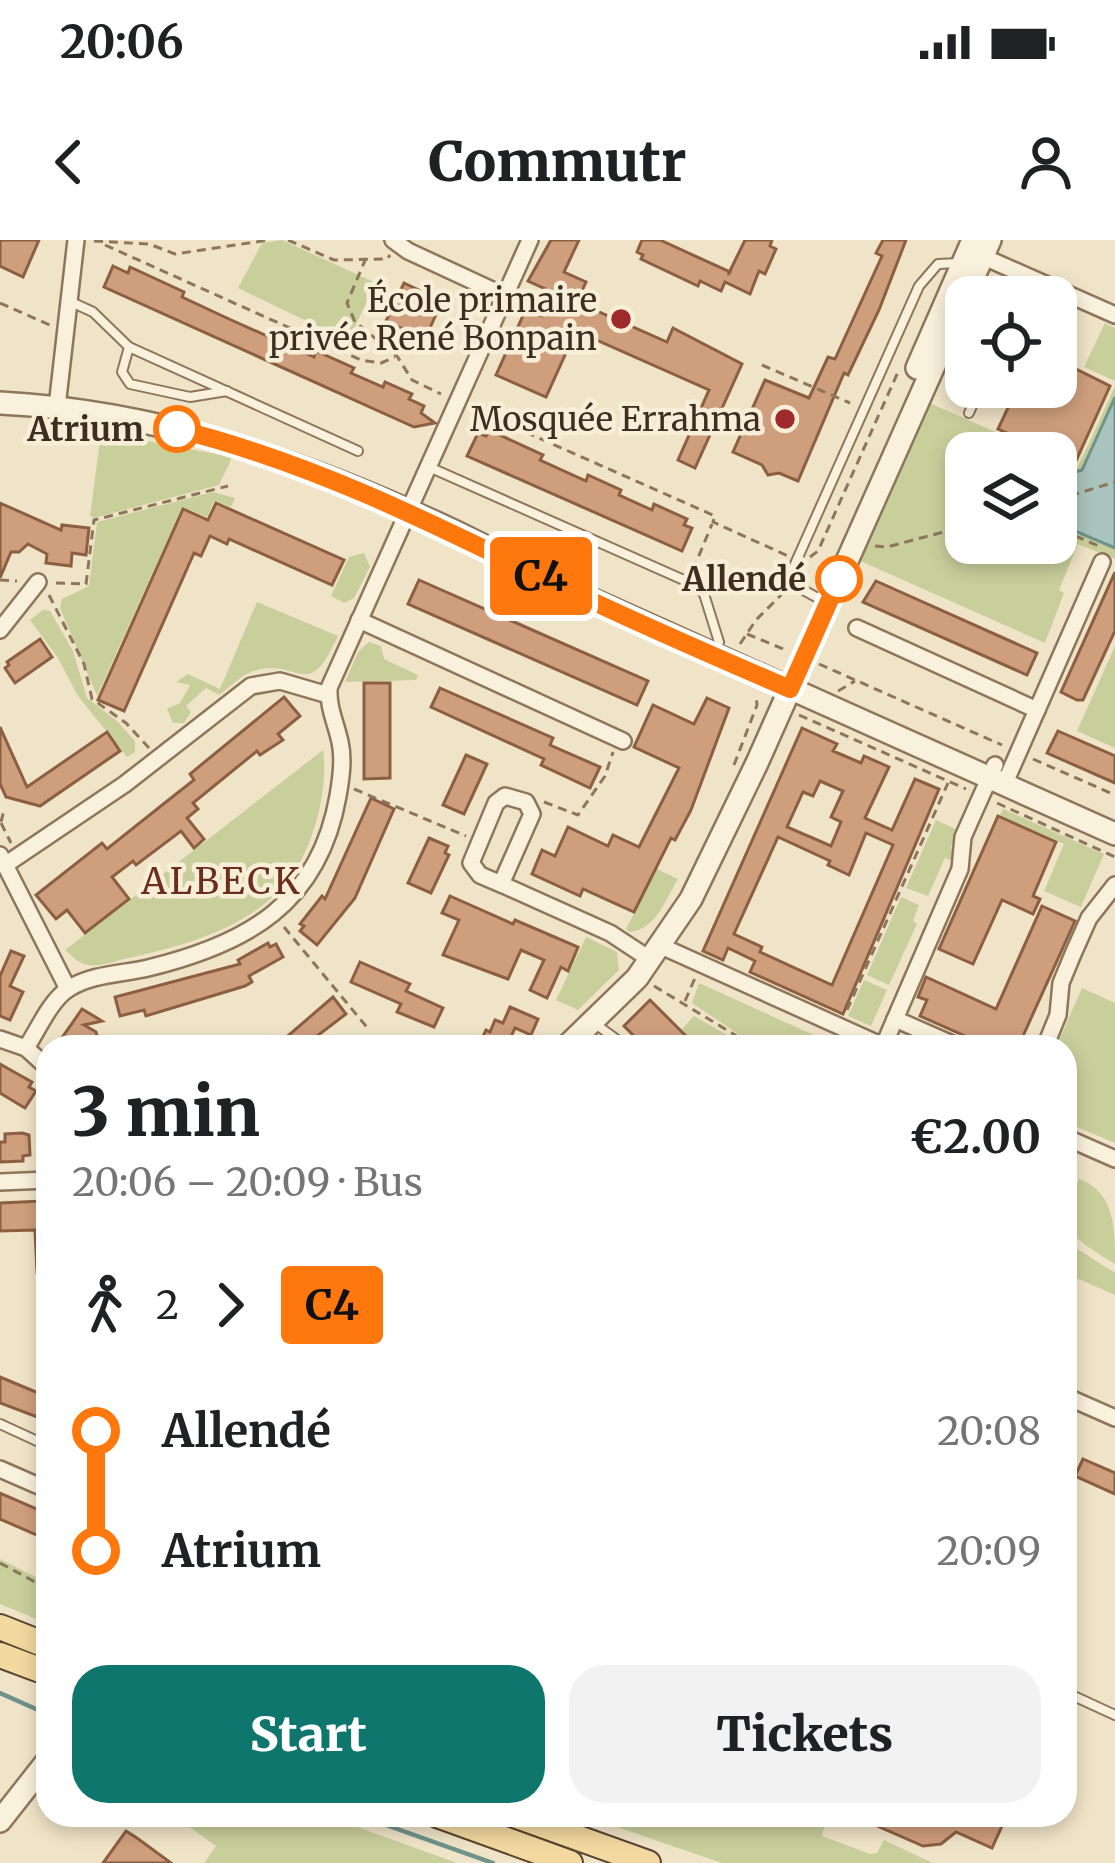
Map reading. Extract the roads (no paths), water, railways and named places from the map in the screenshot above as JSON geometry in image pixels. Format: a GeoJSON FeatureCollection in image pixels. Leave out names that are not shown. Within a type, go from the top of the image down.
{"type":"FeatureCollection","features":[{"type":"Feature","properties":{"kind":"main road"},"geometry":{"type":"LineString","coordinates":[[0,1628],[36,1642]]}},
{"type":"Feature","properties":{"kind":"main road"},"geometry":{"type":"LineString","coordinates":[[0,1655],[36,1676]]}},
{"type":"Feature","properties":{"kind":"main road"},"geometry":{"type":"LineString","coordinates":[[470,1827],[570,1863]]}},
{"type":"Feature","properties":{"kind":"main road"},"geometry":{"type":"LineString","coordinates":[[548,1827],[648,1863]]}},
{"type":"Feature","properties":{"kind":"street"},"geometry":{"type":"LineString","coordinates":[[57,407],[76,240]]}},
{"type":"Feature","properties":{"kind":"street"},"geometry":{"type":"LineString","coordinates":[[26,1048],[68,989],[205,950],[247,932],[295,894],[320,856],[340,783],[341,744],[328,695],[530,240]]}},
{"type":"Feature","properties":{"kind":"street"},"geometry":{"type":"LineString","coordinates":[[395,242],[506,296]]}},
{"type":"Feature","properties":{"kind":"street"},"geometry":{"type":"LineString","coordinates":[[976,254],[1027,276]]}},
{"type":"Feature","properties":{"kind":"street"},"geometry":{"type":"LineString","coordinates":[[786,680],[886,419],[976,254]]}},
{"type":"Feature","properties":{"kind":"street"},"geometry":{"type":"LineString","coordinates":[[580,1035],[654,962],[691,899],[734,785],[857,539],[976,254]]}},
{"type":"Feature","properties":{"kind":"street"},"geometry":{"type":"LineString","coordinates":[[1077,298],[1115,315]]}},
{"type":"Feature","properties":{"kind":"street"},"geometry":{"type":"LineString","coordinates":[[0,403],[57,407],[159,425],[243,446],[409,510],[551,582],[1000,775],[1115,819]]}},
{"type":"Feature","properties":{"kind":"street"},"geometry":{"type":"LineString","coordinates":[[452,530],[719,642],[786,680],[834,693],[1115,834]]}},
{"type":"Feature","properties":{"kind":"street"},"geometry":{"type":"LineString","coordinates":[[888,1035],[960,869],[962,837],[1037,710],[1108,558]]}},
{"type":"Feature","properties":{"kind":"street"},"geometry":{"type":"LineString","coordinates":[[0,630],[38,582]]}},
{"type":"Feature","properties":{"kind":"street"},"geometry":{"type":"LineString","coordinates":[[359,620],[620,740]]}},
{"type":"Feature","properties":{"kind":"street"},"geometry":{"type":"LineString","coordinates":[[857,628],[1037,710]]}},
{"type":"Feature","properties":{"kind":"street"},"geometry":{"type":"LineString","coordinates":[[68,989],[2,860],[159,758],[258,683],[280,681],[328,695]]}},
{"type":"Feature","properties":{"kind":"street"},"geometry":{"type":"LineString","coordinates":[[501,884],[531,821],[529,804],[512,796],[502,798],[479,842],[472,866],[480,875],[610,933],[654,962],[851,1035]]}},
{"type":"Feature","properties":{"kind":"street"},"geometry":{"type":"LineString","coordinates":[[1050,1035],[1058,1015],[1061,982],[1073,954],[1089,918],[1115,885]]}},
{"type":"Feature","properties":{"kind":"street"},"geometry":{"type":"LineString","coordinates":[[895,1019],[932,1035]]}},
{"type":"Feature","properties":{"kind":"street"},"geometry":{"type":"LineString","coordinates":[[0,1039],[26,1048],[36,1057]]}},
{"type":"Feature","properties":{"kind":"street"},"geometry":{"type":"LineString","coordinates":[[1077,1142],[1115,1159]]}},
{"type":"Feature","properties":{"kind":"street"},"geometry":{"type":"LineString","coordinates":[[0,1182],[36,1180]]}},
{"type":"Feature","properties":{"kind":"street"},"geometry":{"type":"LineString","coordinates":[[1077,1401],[1115,1418]]}},
{"type":"Feature","properties":{"kind":"street"},"geometry":{"type":"LineString","coordinates":[[0,1469],[36,1485]]}},
{"type":"Feature","properties":{"kind":"street"},"geometry":{"type":"LineString","coordinates":[[0,1821],[36,1774]]}},
{"type":"Feature","properties":{"kind":"lane"},"geometry":{"type":"LineString","coordinates":[[816,597],[794,583],[791,573],[927,273],[945,261],[976,254]]}},
{"type":"Feature","properties":{"kind":"lane"},"geometry":{"type":"LineString","coordinates":[[69,301],[93,311],[129,347],[358,451]]}},
{"type":"Feature","properties":{"kind":"lane"},"geometry":{"type":"LineString","coordinates":[[129,347],[122,371],[130,384],[190,397],[227,391]]}},
{"type":"Feature","properties":{"kind":"lane"},"geometry":{"type":"LineString","coordinates":[[969,413],[971,408]]}},
{"type":"Feature","properties":{"kind":"lane"},"geometry":{"type":"LineString","coordinates":[[428,466],[688,581],[704,594],[719,642]]}},
{"type":"Feature","properties":{"kind":"lane"},"geometry":{"type":"LineString","coordinates":[[593,1023],[610,1035]]}},
{"type":"Feature","properties":{"kind":"lane"},"geometry":{"type":"LineString","coordinates":[[0,1424],[36,1440]]}},
{"type":"Feature","properties":{"kind":"lane"},"geometry":{"type":"LineString","coordinates":[[1077,1698],[1115,1715]]}},
{"type":"Feature","properties":{"kind":"water"},"geometry":{"type":"Polygon","coordinates":[[[1115,397],[1115,548],[1077,532],[1077,472],[1082,470],[1115,397]]]}},
{"type":"Feature","properties":{"kind":"waterway"},"geometry":{"type":"LineString","coordinates":[[0,1693],[36,1709]]}},
{"type":"Feature","properties":{"kind":"waterway"},"geometry":{"type":"LineString","coordinates":[[392,1827],[493,1863]]}},
{"type":"Feature","properties":{"kind":"place","name":"École primaire privée René Bonpain"},"geometry":{"type":"Point","coordinates":[621,319]}},
{"type":"Feature","properties":{"kind":"place","name":"Mosquée Errahma"},"geometry":{"type":"Point","coordinates":[785,419]}},
{"type":"Feature","properties":{"kind":"place","name":"Atrium"},"geometry":{"type":"Point","coordinates":[177,429]}},
{"type":"Feature","properties":{"kind":"place","name":"Allendé"},"geometry":{"type":"Point","coordinates":[839,579]}},
{"type":"Feature","properties":{"kind":"district","name":"ALBECK"},"geometry":{"type":"Point","coordinates":[222,881]}}]}
